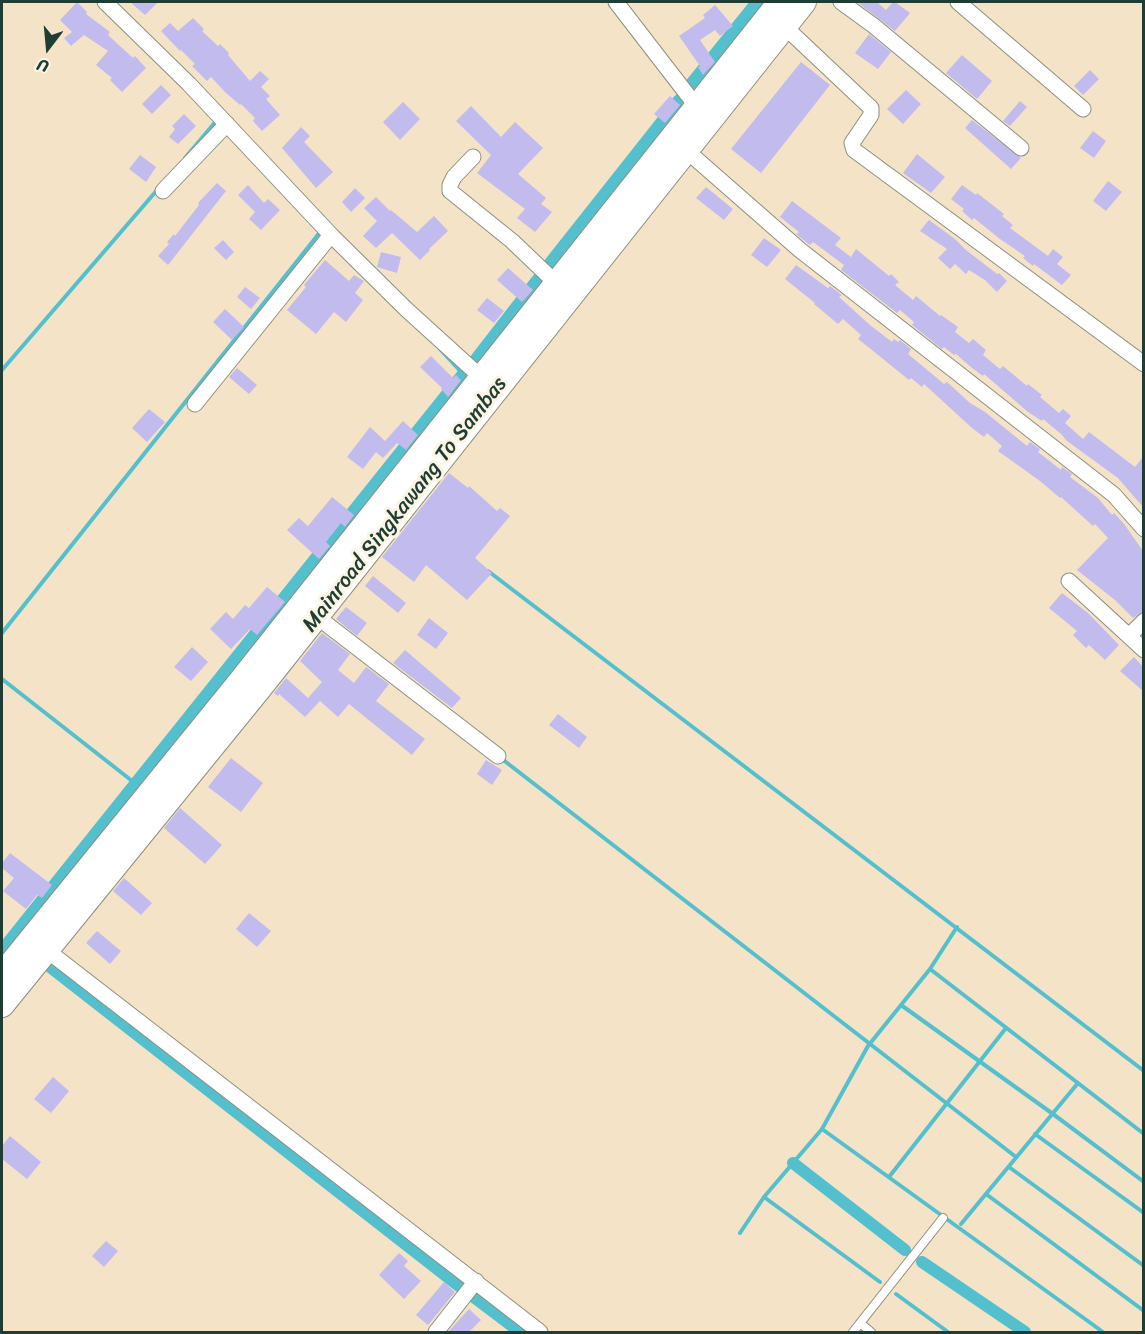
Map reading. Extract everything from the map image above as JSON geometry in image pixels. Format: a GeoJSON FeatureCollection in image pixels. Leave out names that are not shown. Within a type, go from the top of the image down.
{"type":"FeatureCollection","features":[{"type":"Feature","properties":{"kind":"highway","name":"Mainroad Singkawang To Sambas"},"geometry":{"type":"LineString","coordinates":[[2,1005],[39,945],[285,641],[482,378],[513,354],[557,284],[697,108],[795,3]]}},
{"type":"Feature","properties":{"kind":"highway","name":"Mainroad Singkawang To Sambas"},"geometry":{"type":"LineString","coordinates":[[285,641],[316,616],[513,354],[687,151],[785,27],[795,3]]}},
{"type":"Feature","properties":{"kind":"highway","name":"Mainroad Singkawang To Sambas"},"geometry":{"type":"LineString","coordinates":[[2,975],[39,945]]}},
{"type":"Feature","properties":{"kind":"street"},"geometry":{"type":"LineString","coordinates":[[105,2],[189,84],[331,235],[407,310],[482,378]]}},
{"type":"Feature","properties":{"kind":"street"},"geometry":{"type":"LineString","coordinates":[[616,2],[697,108]]}},
{"type":"Feature","properties":{"kind":"street"},"geometry":{"type":"LineString","coordinates":[[841,2],[874,26],[1021,148]]}},
{"type":"Feature","properties":{"kind":"street"},"geometry":{"type":"LineString","coordinates":[[958,2],[1083,109]]}},
{"type":"Feature","properties":{"kind":"street"},"geometry":{"type":"LineString","coordinates":[[785,27],[871,108],[871,115],[852,143],[854,150],[1143,364]]}},
{"type":"Feature","properties":{"kind":"street"},"geometry":{"type":"LineString","coordinates":[[163,191],[226,124]]}},
{"type":"Feature","properties":{"kind":"street"},"geometry":{"type":"LineString","coordinates":[[687,151],[800,250],[1114,495],[1143,529]]}},
{"type":"Feature","properties":{"kind":"street"},"geometry":{"type":"LineString","coordinates":[[473,157],[454,177],[450,191],[512,241],[557,284]]}},
{"type":"Feature","properties":{"kind":"street"},"geometry":{"type":"LineString","coordinates":[[195,404],[331,235]]}},
{"type":"Feature","properties":{"kind":"street"},"geometry":{"type":"LineString","coordinates":[[1069,581],[1143,650]]}},
{"type":"Feature","properties":{"kind":"street"},"geometry":{"type":"LineString","coordinates":[[316,616],[498,756]]}},
{"type":"Feature","properties":{"kind":"street"},"geometry":{"type":"LineString","coordinates":[[1129,636],[1143,621]]}},
{"type":"Feature","properties":{"kind":"street"},"geometry":{"type":"LineString","coordinates":[[39,945],[540,1332]]}},
{"type":"Feature","properties":{"kind":"street"},"geometry":{"type":"LineString","coordinates":[[436,1332],[476,1281]]}},
{"type":"Feature","properties":{"kind":"lane"},"geometry":{"type":"LineString","coordinates":[[853,1332],[943,1218]]}},
{"type":"Feature","properties":{"kind":"lane"},"geometry":{"type":"LineString","coordinates":[[860,1323],[871,1332]]}},
{"type":"Feature","properties":{"kind":"building"},"geometry":{"type":"Polygon","coordinates":[[[77,2],[87,12],[86,14],[110,32],[108,35],[133,58],[135,56],[146,68],[122,92],[110,80],[112,78],[96,65],[108,51],[84,35],[71,46],[64,38],[72,32],[60,20],[77,2]]]}},
{"type":"Feature","properties":{"kind":"building"},"geometry":{"type":"Polygon","coordinates":[[[130,2],[158,2],[145,15],[130,2]]]}},
{"type":"Feature","properties":{"kind":"building"},"geometry":{"type":"Polygon","coordinates":[[[857,2],[877,2],[886,10],[895,2],[910,13],[895,31],[857,2]]]}},
{"type":"Feature","properties":{"kind":"building"},"geometry":{"type":"Polygon","coordinates":[[[715,5],[733,26],[720,36],[715,30],[700,40],[715,62],[703,75],[698,67],[700,66],[679,36],[705,18],[703,15],[715,5]]]}},
{"type":"Feature","properties":{"kind":"building"},"geometry":{"type":"Polygon","coordinates":[[[193,18],[204,29],[202,31],[229,53],[228,55],[250,81],[260,71],[269,79],[261,87],[270,96],[266,99],[280,115],[262,131],[253,121],[255,118],[241,104],[211,77],[207,81],[192,66],[195,64],[161,31],[170,23],[178,31],[193,18]]]}},
{"type":"Feature","properties":{"kind":"building"},"geometry":{"type":"Polygon","coordinates":[[[869,34],[891,52],[878,69],[855,53],[869,34]]]}},
{"type":"Feature","properties":{"kind":"building"},"geometry":{"type":"Polygon","coordinates":[[[962,55],[992,81],[977,99],[946,73],[962,55]]]}},
{"type":"Feature","properties":{"kind":"building"},"geometry":{"type":"Polygon","coordinates":[[[801,62],[830,85],[761,173],[731,149],[801,62]]]}},
{"type":"Feature","properties":{"kind":"building"},"geometry":{"type":"Polygon","coordinates":[[[1090,70],[1099,79],[1083,95],[1074,86],[1090,70]]]}},
{"type":"Feature","properties":{"kind":"building"},"geometry":{"type":"Polygon","coordinates":[[[161,85],[171,95],[152,114],[142,104],[161,85]]]}},
{"type":"Feature","properties":{"kind":"building"},"geometry":{"type":"Polygon","coordinates":[[[906,90],[921,104],[903,124],[887,109],[906,90]]]}},
{"type":"Feature","properties":{"kind":"building"},"geometry":{"type":"Polygon","coordinates":[[[670,96],[680,105],[665,123],[654,114],[670,96]]]}},
{"type":"Feature","properties":{"kind":"building"},"geometry":{"type":"Polygon","coordinates":[[[1020,101],[1027,107],[1010,126],[1003,121],[1020,101]]]}},
{"type":"Feature","properties":{"kind":"building"},"geometry":{"type":"Polygon","coordinates":[[[403,102],[420,119],[400,140],[383,122],[403,102]]]}},
{"type":"Feature","properties":{"kind":"building"},"geometry":{"type":"Polygon","coordinates":[[[471,106],[501,137],[515,122],[543,148],[518,174],[546,198],[541,204],[552,212],[535,232],[517,218],[525,209],[477,173],[491,155],[456,121],[471,106]]]}},
{"type":"Feature","properties":{"kind":"building"},"geometry":{"type":"Polygon","coordinates":[[[184,114],[196,126],[178,144],[169,137],[175,129],[172,126],[184,114]]]}},
{"type":"Feature","properties":{"kind":"building"},"geometry":{"type":"Polygon","coordinates":[[[972,120],[1021,158],[1011,169],[965,128],[972,120]]]}},
{"type":"Feature","properties":{"kind":"building"},"geometry":{"type":"Polygon","coordinates":[[[301,127],[310,136],[304,142],[333,172],[316,188],[282,148],[301,127]]]}},
{"type":"Feature","properties":{"kind":"building"},"geometry":{"type":"Polygon","coordinates":[[[1093,131],[1106,141],[1094,158],[1080,148],[1093,131]]]}},
{"type":"Feature","properties":{"kind":"building"},"geometry":{"type":"Polygon","coordinates":[[[917,154],[945,177],[931,193],[903,173],[917,154]]]}},
{"type":"Feature","properties":{"kind":"building"},"geometry":{"type":"Polygon","coordinates":[[[140,155],[156,167],[146,182],[129,169],[140,155]]]}},
{"type":"Feature","properties":{"kind":"building"},"geometry":{"type":"Polygon","coordinates":[[[1108,181],[1122,192],[1106,211],[1093,201],[1108,181]]]}},
{"type":"Feature","properties":{"kind":"building"},"geometry":{"type":"Polygon","coordinates":[[[217,183],[226,191],[168,265],[158,256],[199,205],[198,203],[217,183]]]}},
{"type":"Feature","properties":{"kind":"building"},"geometry":{"type":"Polygon","coordinates":[[[248,185],[264,203],[268,199],[280,210],[261,230],[249,219],[255,212],[238,195],[248,185]]]}},
{"type":"Feature","properties":{"kind":"building"},"geometry":{"type":"Polygon","coordinates":[[[962,185],[976,195],[977,193],[1004,214],[1002,216],[1013,225],[1010,228],[1048,256],[1053,249],[1063,257],[1057,264],[1071,275],[1062,285],[1034,264],[1033,266],[1023,258],[1025,256],[962,211],[964,209],[951,199],[962,185]]]}},
{"type":"Feature","properties":{"kind":"building"},"geometry":{"type":"Polygon","coordinates":[[[706,187],[733,209],[724,220],[696,198],[706,187]]]}},
{"type":"Feature","properties":{"kind":"building"},"geometry":{"type":"Polygon","coordinates":[[[355,188],[365,198],[351,212],[342,202],[355,188]]]}},
{"type":"Feature","properties":{"kind":"building"},"geometry":{"type":"Polygon","coordinates":[[[376,197],[417,232],[434,216],[448,231],[420,260],[392,233],[376,248],[363,236],[377,221],[364,208],[376,197]]]}},
{"type":"Feature","properties":{"kind":"building"},"geometry":{"type":"Polygon","coordinates":[[[792,201],[841,238],[835,245],[851,257],[856,249],[889,276],[891,274],[899,282],[895,285],[913,300],[916,296],[940,316],[958,327],[955,332],[969,343],[973,339],[986,350],[983,355],[1000,369],[1003,366],[1027,386],[1028,384],[1059,413],[1063,409],[1071,416],[1065,423],[1083,439],[1089,432],[1135,467],[1143,457],[1143,507],[1118,478],[1067,441],[1043,419],[1042,421],[1028,412],[984,374],[983,376],[956,354],[954,355],[944,347],[942,349],[912,325],[914,322],[900,310],[897,313],[841,270],[844,265],[813,242],[810,245],[796,234],[799,232],[780,217],[792,201]]]}},
{"type":"Feature","properties":{"kind":"building"},"geometry":{"type":"Polygon","coordinates":[[[929,220],[1007,281],[997,292],[985,280],[969,270],[966,274],[955,264],[950,269],[938,258],[947,249],[920,231],[929,220]]]}},
{"type":"Feature","properties":{"kind":"building"},"geometry":{"type":"Polygon","coordinates":[[[764,238],[781,250],[767,267],[751,255],[764,238]]]}},
{"type":"Feature","properties":{"kind":"building"},"geometry":{"type":"Polygon","coordinates":[[[223,240],[234,252],[226,260],[214,248],[223,240]]]}},
{"type":"Feature","properties":{"kind":"building"},"geometry":{"type":"Polygon","coordinates":[[[381,252],[401,257],[397,273],[377,267],[381,252]]]}},
{"type":"Feature","properties":{"kind":"building"},"geometry":{"type":"Polygon","coordinates":[[[325,260],[349,281],[354,275],[364,281],[355,293],[363,300],[346,322],[334,312],[316,334],[287,310],[325,260]]]}},
{"type":"Feature","properties":{"kind":"building"},"geometry":{"type":"Polygon","coordinates":[[[796,265],[842,295],[839,297],[892,342],[894,339],[898,342],[900,340],[911,349],[908,354],[944,384],[947,382],[970,403],[985,412],[1027,446],[1030,442],[1040,449],[1038,452],[1061,470],[1062,467],[1072,474],[1070,477],[1098,498],[1112,515],[1114,513],[1143,551],[1143,612],[1133,618],[1115,600],[1077,570],[1108,538],[1095,524],[1093,526],[1061,497],[998,451],[1002,446],[987,433],[984,437],[924,384],[922,387],[911,378],[909,380],[858,339],[861,335],[843,319],[838,324],[785,279],[796,265]]]}},
{"type":"Feature","properties":{"kind":"building"},"geometry":{"type":"Polygon","coordinates":[[[508,268],[533,290],[522,302],[497,280],[508,268]]]}},
{"type":"Feature","properties":{"kind":"building"},"geometry":{"type":"Polygon","coordinates":[[[245,287],[260,298],[251,309],[237,297],[245,287]]]}},
{"type":"Feature","properties":{"kind":"building"},"geometry":{"type":"Polygon","coordinates":[[[487,298],[504,311],[494,323],[477,310],[487,298]]]}},
{"type":"Feature","properties":{"kind":"building"},"geometry":{"type":"Polygon","coordinates":[[[225,309],[244,327],[232,340],[213,322],[225,309]]]}},
{"type":"Feature","properties":{"kind":"building"},"geometry":{"type":"Polygon","coordinates":[[[431,356],[453,378],[456,375],[461,380],[448,397],[420,367],[431,356]]]}},
{"type":"Feature","properties":{"kind":"building"},"geometry":{"type":"Polygon","coordinates":[[[237,368],[257,385],[249,394],[229,377],[237,368]]]}},
{"type":"Feature","properties":{"kind":"building"},"geometry":{"type":"Polygon","coordinates":[[[149,409],[165,422],[147,442],[132,428],[149,409]]]}},
{"type":"Feature","properties":{"kind":"building"},"geometry":{"type":"Polygon","coordinates":[[[403,421],[418,435],[406,450],[397,443],[383,458],[376,452],[363,469],[347,457],[370,427],[385,441],[403,421]]]}},
{"type":"Feature","properties":{"kind":"building"},"geometry":{"type":"Polygon","coordinates":[[[449,473],[468,488],[469,486],[497,511],[500,508],[510,516],[475,558],[492,573],[467,600],[426,565],[414,582],[382,557],[449,473]]]}},
{"type":"Feature","properties":{"kind":"building"},"geometry":{"type":"Polygon","coordinates":[[[332,497],[354,515],[345,527],[341,523],[326,542],[330,546],[319,559],[287,530],[299,518],[308,526],[332,497]]]}},
{"type":"Feature","properties":{"kind":"building"},"geometry":{"type":"Polygon","coordinates":[[[373,576],[406,603],[398,613],[365,586],[373,576]]]}},
{"type":"Feature","properties":{"kind":"building"},"geometry":{"type":"Polygon","coordinates":[[[267,587],[285,602],[257,635],[250,629],[231,649],[210,629],[226,612],[233,619],[245,605],[249,608],[267,587]]]}},
{"type":"Feature","properties":{"kind":"building"},"geometry":{"type":"Polygon","coordinates":[[[1062,593],[1088,613],[1119,645],[1105,660],[1089,645],[1086,648],[1073,635],[1077,631],[1049,608],[1062,593]]]}},
{"type":"Feature","properties":{"kind":"building"},"geometry":{"type":"Polygon","coordinates":[[[346,607],[367,623],[357,636],[336,619],[346,607]]]}},
{"type":"Feature","properties":{"kind":"building"},"geometry":{"type":"Polygon","coordinates":[[[429,618],[448,633],[436,649],[417,635],[429,618]]]}},
{"type":"Feature","properties":{"kind":"building"},"geometry":{"type":"Polygon","coordinates":[[[322,633],[350,654],[338,670],[354,683],[366,667],[389,684],[376,701],[425,739],[412,755],[349,704],[338,717],[320,701],[305,717],[279,694],[278,696],[274,693],[286,678],[308,698],[322,682],[300,661],[322,633]]]}},
{"type":"Feature","properties":{"kind":"building"},"geometry":{"type":"Polygon","coordinates":[[[192,647],[208,662],[191,681],[174,667],[192,647]]]}},
{"type":"Feature","properties":{"kind":"building"},"geometry":{"type":"Polygon","coordinates":[[[405,650],[461,698],[452,708],[393,663],[405,650]]]}},
{"type":"Feature","properties":{"kind":"building"},"geometry":{"type":"Polygon","coordinates":[[[1134,657],[1143,667],[1143,691],[1120,671],[1134,657]]]}},
{"type":"Feature","properties":{"kind":"building"},"geometry":{"type":"Polygon","coordinates":[[[558,714],[587,737],[579,748],[549,725],[558,714]]]}},
{"type":"Feature","properties":{"kind":"building"},"geometry":{"type":"Polygon","coordinates":[[[231,758],[263,783],[241,812],[208,787],[231,758]]]}},
{"type":"Feature","properties":{"kind":"building"},"geometry":{"type":"Polygon","coordinates":[[[486,760],[502,770],[492,785],[477,774],[486,760]]]}},
{"type":"Feature","properties":{"kind":"building"},"geometry":{"type":"Polygon","coordinates":[[[180,808],[222,845],[205,864],[164,828],[180,808]]]}},
{"type":"Feature","properties":{"kind":"building"},"geometry":{"type":"Polygon","coordinates":[[[10,853],[52,885],[42,898],[37,895],[26,909],[3,891],[14,878],[2,868],[2,863],[10,853]]]}},
{"type":"Feature","properties":{"kind":"building"},"geometry":{"type":"Polygon","coordinates":[[[124,878],[152,903],[141,915],[113,891],[124,878]]]}},
{"type":"Feature","properties":{"kind":"building"},"geometry":{"type":"Polygon","coordinates":[[[249,913],[271,931],[257,947],[236,929],[249,913]]]}},
{"type":"Feature","properties":{"kind":"building"},"geometry":{"type":"Polygon","coordinates":[[[97,931],[121,951],[110,964],[86,943],[97,931]]]}},
{"type":"Feature","properties":{"kind":"building"},"geometry":{"type":"Polygon","coordinates":[[[53,1077],[69,1091],[51,1113],[34,1099],[53,1077]]]}},
{"type":"Feature","properties":{"kind":"building"},"geometry":{"type":"Polygon","coordinates":[[[10,1136],[41,1162],[27,1179],[2,1159],[2,1146],[10,1136]]]}},
{"type":"Feature","properties":{"kind":"building"},"geometry":{"type":"Polygon","coordinates":[[[106,1241],[118,1251],[104,1267],[92,1256],[106,1241]]]}},
{"type":"Feature","properties":{"kind":"building"},"geometry":{"type":"Polygon","coordinates":[[[399,1253],[408,1261],[404,1266],[421,1281],[404,1299],[379,1275],[399,1253]]]}},
{"type":"Feature","properties":{"kind":"building"},"geometry":{"type":"Polygon","coordinates":[[[444,1282],[455,1292],[428,1325],[416,1315],[444,1282]]]}},
{"type":"Feature","properties":{"kind":"building"},"geometry":{"type":"Polygon","coordinates":[[[469,1309],[481,1320],[469,1332],[448,1332],[469,1309]]]}},
{"type":"Feature","properties":{"kind":"waterway"},"geometry":{"type":"LineString","coordinates":[[691,84],[757,2]]}},
{"type":"Feature","properties":{"kind":"waterway"},"geometry":{"type":"LineString","coordinates":[[550,263],[679,100]]}},
{"type":"Feature","properties":{"kind":"waterway"},"geometry":{"type":"LineString","coordinates":[[185,158],[217,120]]}},
{"type":"Feature","properties":{"kind":"waterway"},"geometry":{"type":"LineString","coordinates":[[2,370],[158,189]]}},
{"type":"Feature","properties":{"kind":"waterway"},"geometry":{"type":"LineString","coordinates":[[2,633],[321,231]]}},
{"type":"Feature","properties":{"kind":"waterway"},"geometry":{"type":"LineString","coordinates":[[476,359],[538,279]]}},
{"type":"Feature","properties":{"kind":"waterway"},"geometry":{"type":"LineString","coordinates":[[440,349],[463,374]]}},
{"type":"Feature","properties":{"kind":"waterway"},"geometry":{"type":"LineString","coordinates":[[2,950],[463,374]]}},
{"type":"Feature","properties":{"kind":"waterway"},"geometry":{"type":"LineString","coordinates":[[488,571],[1144,1071]]}},
{"type":"Feature","properties":{"kind":"waterway"},"geometry":{"type":"LineString","coordinates":[[2,679],[136,784]]}},
{"type":"Feature","properties":{"kind":"waterway"},"geometry":{"type":"LineString","coordinates":[[502,759],[1016,1157]]}},
{"type":"Feature","properties":{"kind":"waterway"},"geometry":{"type":"LineString","coordinates":[[20,927],[26,933]]}},
{"type":"Feature","properties":{"kind":"waterway"},"geometry":{"type":"LineString","coordinates":[[740,1233],[764,1197],[822,1129],[868,1046],[930,969],[957,927]]}},
{"type":"Feature","properties":{"kind":"waterway"},"geometry":{"type":"LineString","coordinates":[[45,963],[459,1286]]}},
{"type":"Feature","properties":{"kind":"waterway"},"geometry":{"type":"LineString","coordinates":[[930,969],[1144,1134]]}},
{"type":"Feature","properties":{"kind":"waterway"},"geometry":{"type":"LineString","coordinates":[[901,1005],[1144,1182]]}},
{"type":"Feature","properties":{"kind":"waterway"},"geometry":{"type":"LineString","coordinates":[[889,1177],[1006,1028]]}},
{"type":"Feature","properties":{"kind":"waterway"},"geometry":{"type":"LineString","coordinates":[[961,1224],[1078,1083]]}},
{"type":"Feature","properties":{"kind":"waterway"},"geometry":{"type":"LineString","coordinates":[[822,1129],[1103,1332]]}},
{"type":"Feature","properties":{"kind":"waterway"},"geometry":{"type":"LineString","coordinates":[[1035,1134],[1144,1213]]}},
{"type":"Feature","properties":{"kind":"waterway"},"geometry":{"type":"LineString","coordinates":[[793,1163],[905,1250]]}},
{"type":"Feature","properties":{"kind":"waterway"},"geometry":{"type":"LineString","coordinates":[[1009,1167],[1144,1266]]}},
{"type":"Feature","properties":{"kind":"waterway"},"geometry":{"type":"LineString","coordinates":[[986,1194],[1144,1311]]}},
{"type":"Feature","properties":{"kind":"waterway"},"geometry":{"type":"LineString","coordinates":[[764,1197],[880,1282]]}},
{"type":"Feature","properties":{"kind":"waterway"},"geometry":{"type":"LineString","coordinates":[[922,1262],[1025,1332]]}},
{"type":"Feature","properties":{"kind":"waterway"},"geometry":{"type":"LineString","coordinates":[[896,1294],[948,1332]]}},
{"type":"Feature","properties":{"kind":"waterway"},"geometry":{"type":"LineString","coordinates":[[475,1298],[520,1332]]}}]}
